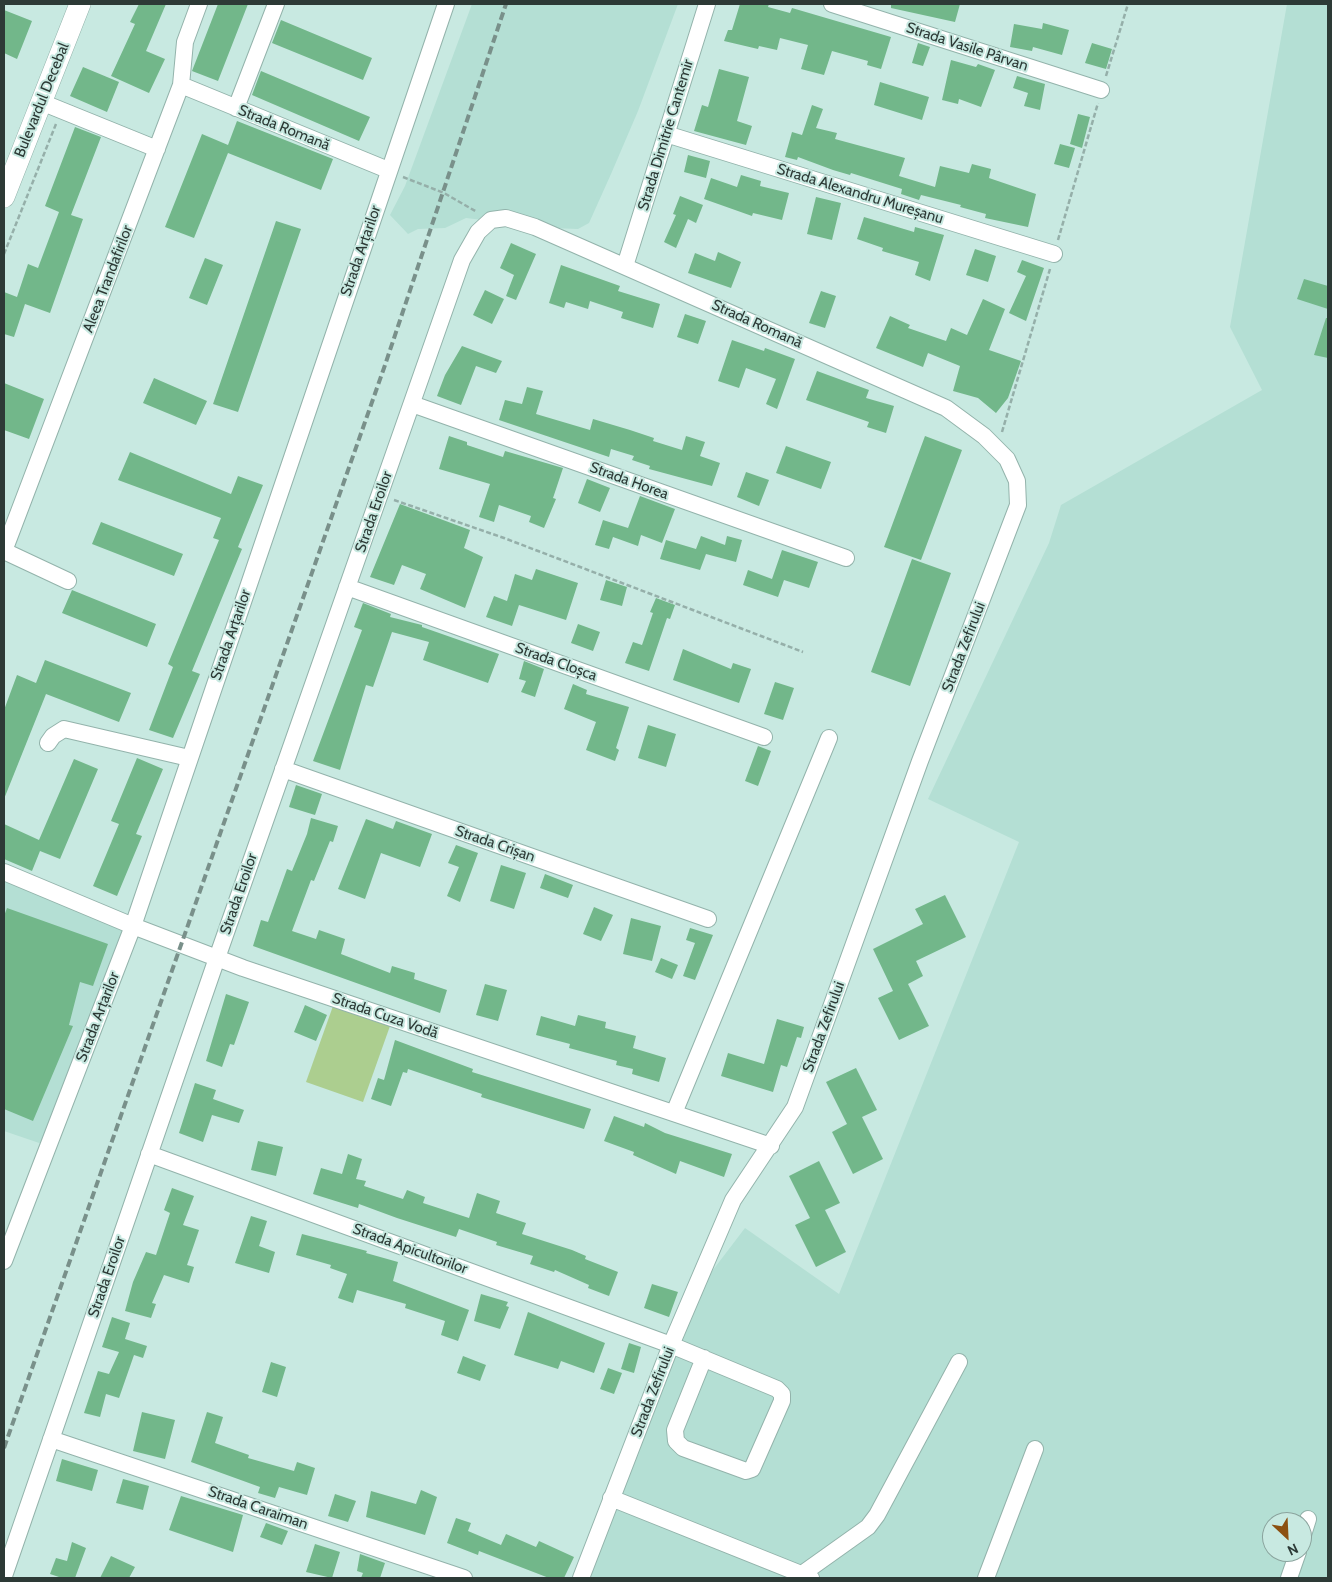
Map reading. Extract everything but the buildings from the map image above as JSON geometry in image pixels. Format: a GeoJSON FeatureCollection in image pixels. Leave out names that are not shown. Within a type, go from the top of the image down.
{"type":"FeatureCollection","features":[{"type":"Feature","properties":{"kind":"main road","name":"Bulevardul Decebal"},"geometry":{"type":"LineString","coordinates":[[4,197],[79,4]]}},
{"type":"Feature","properties":{"kind":"street","name":"Aleea Trandafirilor"},"geometry":{"type":"LineString","coordinates":[[4,551],[181,85],[186,42],[199,4]]}},
{"type":"Feature","properties":{"kind":"street"},"geometry":{"type":"LineString","coordinates":[[236,108],[276,4]]}},
{"type":"Feature","properties":{"kind":"street","name":"Strada Arțarilor"},"geometry":{"type":"LineString","coordinates":[[4,1261],[133,926],[388,170],[446,4]]}},
{"type":"Feature","properties":{"kind":"street","name":"Strada Dimitrie Cantemir"},"geometry":{"type":"LineString","coordinates":[[625,266],[707,4]]}},
{"type":"Feature","properties":{"kind":"street","name":"Strada Vasile Pârvan"},"geometry":{"type":"LineString","coordinates":[[832,4],[1101,90]]}},
{"type":"Feature","properties":{"kind":"street","name":"Strada Romană"},"geometry":{"type":"LineString","coordinates":[[181,85],[388,170]]}},
{"type":"Feature","properties":{"kind":"street"},"geometry":{"type":"LineString","coordinates":[[41,102],[157,150]]}},
{"type":"Feature","properties":{"kind":"street","name":"Strada Alexandru Mureșanu"},"geometry":{"type":"LineString","coordinates":[[666,134],[1054,254]]}},
{"type":"Feature","properties":{"kind":"street","name":"Strada Romană"},"geometry":{"type":"LineString","coordinates":[[491,220],[506,218],[535,227],[946,408],[964,420],[1002,454]]}},
{"type":"Feature","properties":{"kind":"street","name":"Strada Eroilor"},"geometry":{"type":"LineString","coordinates":[[5,1577],[217,958],[462,260],[478,232],[491,220]]}},
{"type":"Feature","properties":{"kind":"street","name":"Strada Horea"},"geometry":{"type":"LineString","coordinates":[[412,404],[846,558]]}},
{"type":"Feature","properties":{"kind":"street","name":"Strada Zefirului"},"geometry":{"type":"LineString","coordinates":[[582,1578],[671,1345],[733,1200],[771,1146],[795,1107],[920,761],[1018,505],[1017,481],[1002,454]]}},
{"type":"Feature","properties":{"kind":"street"},"geometry":{"type":"LineString","coordinates":[[4,551],[68,580]]}},
{"type":"Feature","properties":{"kind":"street","name":"Strada Cloșca"},"geometry":{"type":"LineString","coordinates":[[347,587],[764,737]]}},
{"type":"Feature","properties":{"kind":"street"},"geometry":{"type":"LineString","coordinates":[[48,743],[53,736],[64,729],[189,758]]}},
{"type":"Feature","properties":{"kind":"street"},"geometry":{"type":"LineString","coordinates":[[674,1113],[829,738]]}},
{"type":"Feature","properties":{"kind":"street","name":"Strada Crișan"},"geometry":{"type":"LineString","coordinates":[[283,769],[708,920]]}},
{"type":"Feature","properties":{"kind":"street","name":"Strada Cuza Vodă"},"geometry":{"type":"LineString","coordinates":[[4,872],[133,926],[217,958],[771,1146]]}},
{"type":"Feature","properties":{"kind":"street","name":"Strada Apicultorilor"},"geometry":{"type":"LineString","coordinates":[[149,1154],[671,1345],[704,1358],[777,1388],[782,1394],[782,1401],[752,1469],[746,1471],[683,1448],[676,1440],[675,1430],[704,1358]]}},
{"type":"Feature","properties":{"kind":"street"},"geometry":{"type":"LineString","coordinates":[[612,1498],[807,1576],[868,1527],[877,1515],[959,1362]]}},
{"type":"Feature","properties":{"kind":"street","name":"Strada Caraiman"},"geometry":{"type":"LineString","coordinates":[[51,1439],[464,1578]]}},
{"type":"Feature","properties":{"kind":"street"},"geometry":{"type":"LineString","coordinates":[[986,1578],[1035,1449]]}},
{"type":"Feature","properties":{"kind":"street"},"geometry":{"type":"LineString","coordinates":[[1289,1578],[1295,1562]]}},
{"type":"Feature","properties":{"kind":"path"},"geometry":{"type":"LineString","coordinates":[[1002,454],[1011,407],[1101,90],[1128,4]]}},
{"type":"Feature","properties":{"kind":"path"},"geometry":{"type":"LineString","coordinates":[[4,254],[62,111]]}},
{"type":"Feature","properties":{"kind":"path"},"geometry":{"type":"LineString","coordinates":[[388,170],[444,193],[491,220]]}},
{"type":"Feature","properties":{"kind":"path"},"geometry":{"type":"LineString","coordinates":[[380,494],[504,538],[803,652]]}},
{"type":"Feature","properties":{"kind":"shaded area"},"geometry":{"type":"Polygon","coordinates":[[[472,4],[678,4],[638,111],[611,174],[589,223],[578,229],[551,228],[466,218],[445,228],[418,229],[408,234],[390,215],[405,186],[472,4]]]}},
{"type":"Feature","properties":{"kind":"shaded area"},"geometry":{"type":"Polygon","coordinates":[[[1287,4],[1328,4],[1328,1578],[581,1578],[700,1287],[745,1228],[839,1294],[1019,842],[928,799],[1049,543],[1061,505],[1262,390],[1230,327],[1287,4]]]}},
{"type":"Feature","properties":{"kind":"shaded area"},"geometry":{"type":"Polygon","coordinates":[[[4,872],[133,926],[48,1146],[4,1131],[4,872]]]}},
{"type":"Feature","properties":{"kind":"green space"},"geometry":{"type":"Polygon","coordinates":[[[333,1006],[390,1026],[363,1102],[306,1082],[333,1006]]]}},
{"type":"Feature","properties":{"kind":"railway"},"geometry":{"type":"LineString","coordinates":[[4,1448],[384,368],[506,4]]}}]}
